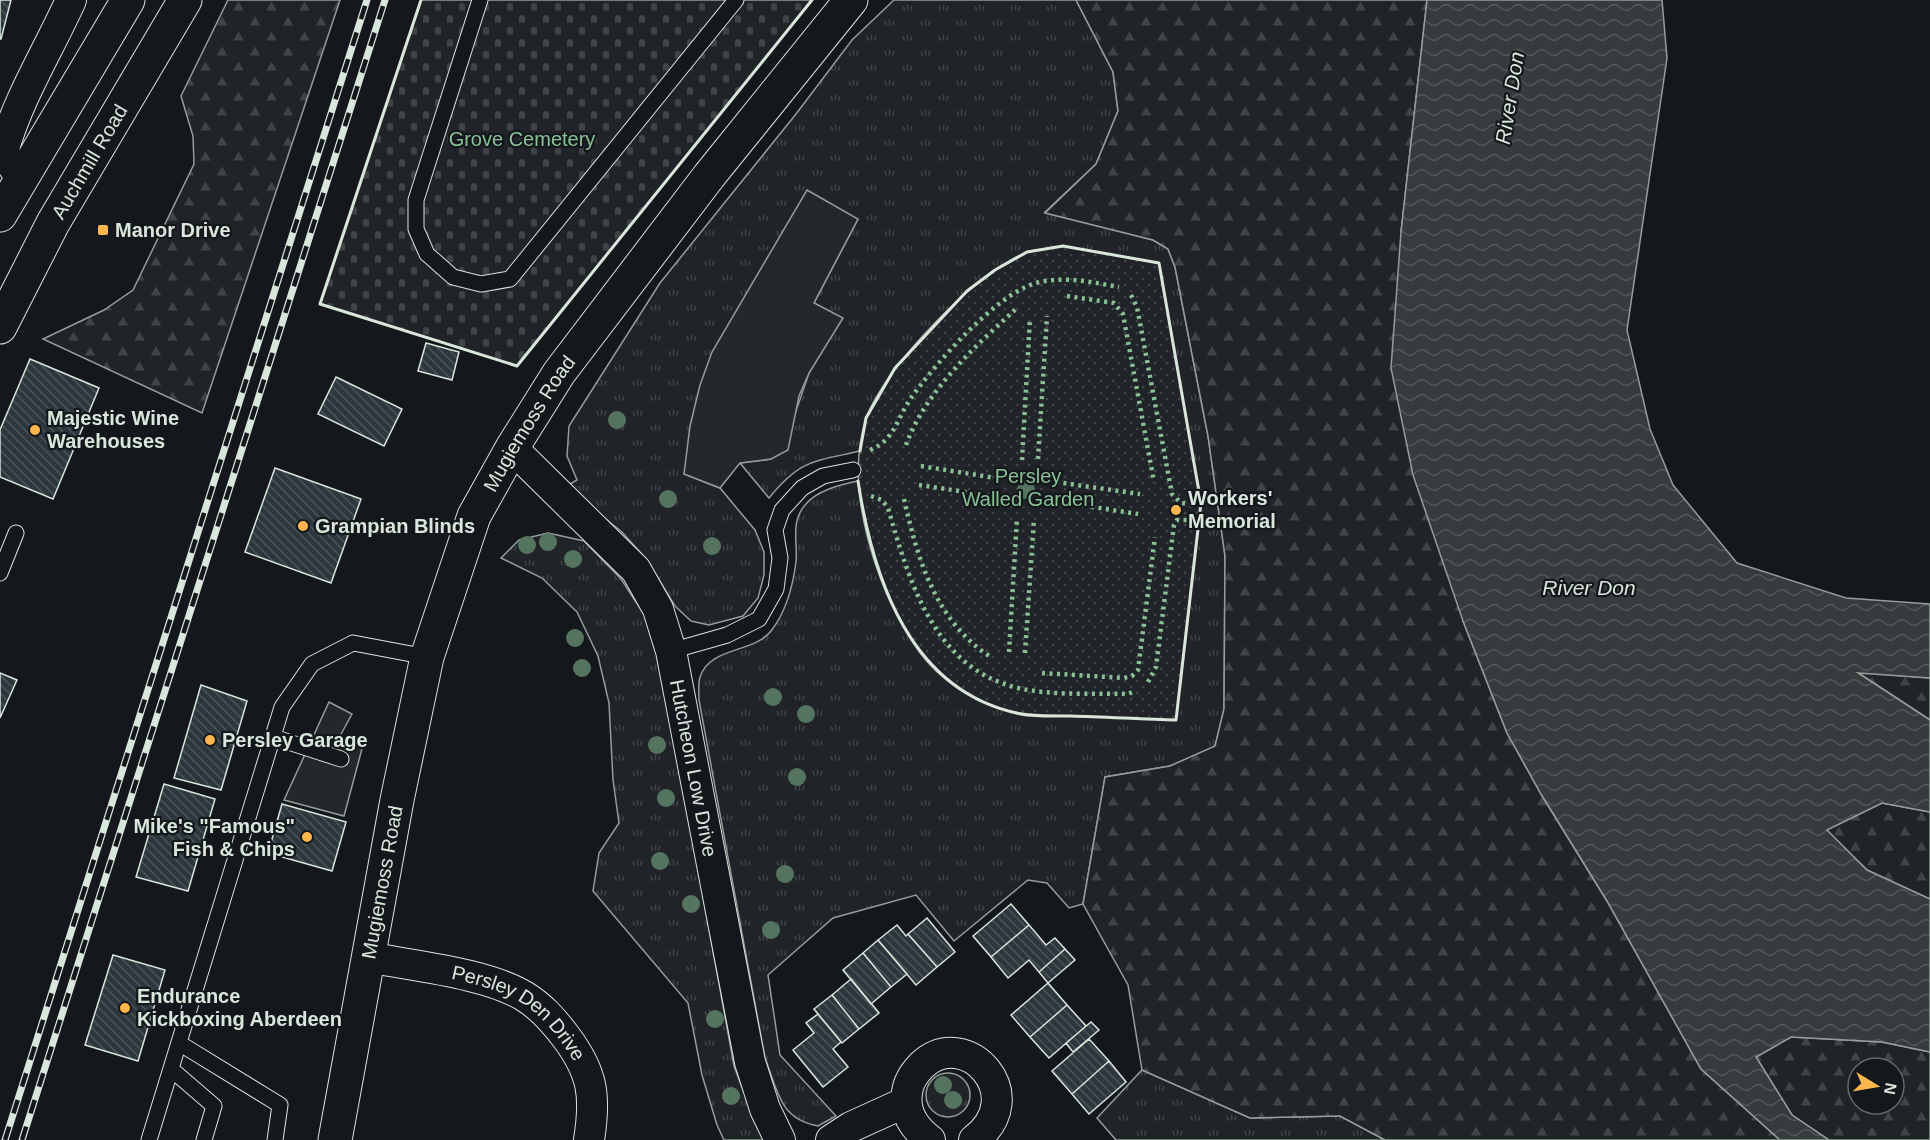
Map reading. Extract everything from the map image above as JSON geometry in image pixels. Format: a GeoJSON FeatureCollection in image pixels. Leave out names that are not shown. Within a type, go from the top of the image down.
{"type":"FeatureCollection","features":[{"type":"Feature","properties":{"kind":"main road"},"geometry":{"type":"LineString","coordinates":[[0,215],[128,0]]}},
{"type":"Feature","properties":{"kind":"main road","name":"Auchmill Road"},"geometry":{"type":"LineString","coordinates":[[0,327],[53,223],[185,0]]}},
{"type":"Feature","properties":{"kind":"main road","name":"Mugiemoss Road"},"geometry":{"type":"LineString","coordinates":[[335,1140],[397,800],[427,657],[474,516],[512,448],[559,373],[709,176],[851,0]]}},
{"type":"Feature","properties":{"kind":"street"},"geometry":{"type":"LineString","coordinates":[[21,178],[3,152],[9,131],[18,105],[72,0]]}},
{"type":"Feature","properties":{"kind":"street","name":"Hutcheon Low Drive"},"geometry":{"type":"LineString","coordinates":[[512,448],[636,570],[658,609],[671,651],[750,1062],[765,1109],[780,1140]]}},
{"type":"Feature","properties":{"kind":"street","name":"Persley Den Drive"},"geometry":{"type":"LineString","coordinates":[[368,957],[479,979],[522,995],[550,1016],[582,1059],[592,1087],[593,1117],[589,1140]]}},
{"type":"Feature","properties":{"kind":"street"},"geometry":{"type":"LineString","coordinates":[[930,1140],[917,1130],[909,1118],[906,1102],[907,1088],[913,1074],[924,1063],[938,1056],[953,1054],[967,1056],[981,1064],[991,1075],[997,1089],[998,1104],[994,1119],[985,1132],[974,1140]]}},
{"type":"Feature","properties":{"kind":"street"},"geometry":{"type":"LineString","coordinates":[[831,1140],[851,1127],[906,1102]]}},
{"type":"Feature","properties":{"kind":"lane"},"geometry":{"type":"LineString","coordinates":[[480,0],[416,200],[416,228],[427,254],[453,277],[481,284],[510,279],[736,0]]}},
{"type":"Feature","properties":{"kind":"lane"},"geometry":{"type":"LineString","coordinates":[[671,651],[727,635],[759,619],[776,588],[780,558],[776,530],[782,510],[802,488],[823,476],[853,470]]}},
{"type":"Feature","properties":{"kind":"lane"},"geometry":{"type":"LineString","coordinates":[[0,573],[16,533]]}},
{"type":"Feature","properties":{"kind":"lane"},"geometry":{"type":"LineString","coordinates":[[149,1140],[282,707],[312,664],[353,643],[427,657]]}},
{"type":"Feature","properties":{"kind":"lane"},"geometry":{"type":"LineString","coordinates":[[273,737],[341,759]]}},
{"type":"Feature","properties":{"kind":"lane"},"geometry":{"type":"LineString","coordinates":[[179,1043],[280,1105],[275,1140]]}},
{"type":"Feature","properties":{"kind":"lane"},"geometry":{"type":"LineString","coordinates":[[171,1069],[214,1106],[204,1140]]}},
{"type":"Feature","properties":{"kind":"green space"},"geometry":{"type":"Polygon","coordinates":[[[228,0],[340,0],[202,413],[43,339],[104,310],[133,290],[194,164],[193,136],[181,96],[228,0]]]}},
{"type":"Feature","properties":{"kind":"green space","name":"Grove Cemetery"},"geometry":{"type":"Polygon","coordinates":[[[421,0],[812,0],[517,366],[320,304],[421,0]]]}},
{"type":"Feature","properties":{"kind":"green space"},"geometry":{"type":"Polygon","coordinates":[[[894,0],[1076,0],[1113,72],[1118,111],[1096,164],[1045,212],[1153,240],[1168,249],[1175,267],[1208,436],[1225,556],[1224,709],[1215,747],[1170,766],[1105,777],[1083,904],[1069,908],[1047,883],[1028,880],[954,941],[916,895],[833,918],[768,975],[780,1055],[836,1116],[818,1126],[795,1117],[788,1110],[777,1092],[765,1058],[699,700],[699,685],[705,667],[712,660],[763,638],[776,624],[785,607],[793,580],[796,562],[796,526],[800,512],[810,500],[829,489],[858,481],[865,524],[866,418],[860,451],[819,460],[799,469],[769,498],[740,463],[771,459],[793,420],[809,373],[842,318],[814,303],[858,219],[684,474],[720,488],[755,530],[764,552],[764,575],[758,598],[743,616],[709,625],[691,621],[675,606],[647,560],[622,532],[583,501],[570,484],[577,480],[567,456],[569,426],[660,283],[796,114],[852,40],[894,0]]]}},
{"type":"Feature","properties":{"kind":"green space"},"geometry":{"type":"Polygon","coordinates":[[[1076,0],[1427,0],[1401,232],[1463,621],[1507,733],[1541,794],[1607,901],[1701,1069],[1780,1140],[1385,1140],[1340,1116],[1250,1118],[1142,1070],[1128,985],[1083,904],[1105,777],[1170,766],[1215,746],[1224,709],[1225,556],[1208,436],[1175,267],[1168,249],[1153,240],[1045,213],[1096,164],[1118,111],[1113,72],[1076,0]]]}},
{"type":"Feature","properties":{"kind":"green space","name":"Persley Walled Garden"},"geometry":{"type":"Polygon","coordinates":[[[1063,246],[1159,263],[1201,503],[1176,720],[1020,713],[998,708],[966,694],[937,672],[914,644],[887,594],[867,536],[858,476],[860,446],[866,419],[891,375],[934,324],[984,278],[1007,262],[1028,252],[1063,246]]]}},
{"type":"Feature","properties":{"kind":"green space"},"geometry":{"type":"Polygon","coordinates":[[[548,533],[584,541],[621,579],[644,614],[659,655],[734,1066],[752,1114],[765,1140],[724,1140],[717,1125],[702,1075],[688,1003],[593,891],[599,853],[619,823],[613,780],[609,703],[598,656],[577,612],[542,578],[501,558],[519,540],[548,533]]]}},
{"type":"Feature","properties":{"kind":"green space"},"geometry":{"type":"Polygon","coordinates":[[[1857,672],[1930,678],[1930,720],[1857,672]]]}},
{"type":"Feature","properties":{"kind":"green space"},"geometry":{"type":"Polygon","coordinates":[[[1882,803],[1930,812],[1930,899],[1867,870],[1826,830],[1882,803]]]}},
{"type":"Feature","properties":{"kind":"green space"},"geometry":{"type":"Polygon","coordinates":[[[1791,1037],[1882,1042],[1930,1052],[1930,1140],[1829,1140],[1792,1115],[1756,1057],[1791,1037]]]}},
{"type":"Feature","properties":{"kind":"green space"},"geometry":{"type":"Polygon","coordinates":[[[1142,1070],[1250,1118],[1340,1116],[1385,1140],[1116,1140],[1097,1118],[1142,1070]]]}},
{"type":"Feature","properties":{"kind":"green space"},"geometry":{"type":"Polygon","coordinates":[[[948,1073],[964,1079],[970,1095],[964,1111],[948,1117],[932,1111],[926,1095],[932,1079],[948,1073]]]}},
{"type":"Feature","properties":{"kind":"shaded area"},"geometry":{"type":"Polygon","coordinates":[[[807,190],[858,219],[814,303],[843,318],[809,373],[799,396],[788,450],[771,459],[740,463],[720,488],[684,474],[690,426],[700,385],[712,352],[807,190]]]}},
{"type":"Feature","properties":{"kind":"shaded area"},"geometry":{"type":"Polygon","coordinates":[[[329,702],[352,714],[340,736],[363,745],[344,816],[284,800],[329,702]]]}},
{"type":"Feature","properties":{"kind":"water","name":"River Don"},"geometry":{"type":"Polygon","coordinates":[[[1427,0],[1662,0],[1667,58],[1627,330],[1650,429],[1673,485],[1737,563],[1846,598],[1930,604],[1930,678],[1858,673],[1930,720],[1930,812],[1882,803],[1827,830],[1867,870],[1930,899],[1930,1052],[1882,1042],[1791,1037],[1756,1057],[1792,1115],[1829,1140],[1780,1140],[1701,1069],[1607,901],[1541,794],[1507,733],[1463,621],[1413,475],[1391,368],[1401,232],[1427,0]]]}},
{"type":"Feature","properties":{"kind":"building"},"geometry":{"type":"Polygon","coordinates":[[[0,0],[11,0],[1,39],[0,39],[0,0]]]}},
{"type":"Feature","properties":{"kind":"building"},"geometry":{"type":"Polygon","coordinates":[[[426,343],[459,352],[452,380],[418,371],[426,343]]]}},
{"type":"Feature","properties":{"kind":"building"},"geometry":{"type":"Polygon","coordinates":[[[30,359],[99,388],[53,499],[0,477],[0,430],[30,359]]]}},
{"type":"Feature","properties":{"kind":"building"},"geometry":{"type":"Polygon","coordinates":[[[336,377],[402,409],[384,446],[318,414],[336,377]]]}},
{"type":"Feature","properties":{"kind":"building","name":"Grampian Blinds"},"geometry":{"type":"Polygon","coordinates":[[[275,468],[361,499],[331,583],[245,552],[275,468]]]}},
{"type":"Feature","properties":{"kind":"building"},"geometry":{"type":"Polygon","coordinates":[[[0,673],[17,680],[0,718],[0,673]]]}},
{"type":"Feature","properties":{"kind":"building","name":"Persley Garage"},"geometry":{"type":"Polygon","coordinates":[[[201,685],[247,701],[221,790],[174,778],[201,685]]]}},
{"type":"Feature","properties":{"kind":"building"},"geometry":{"type":"Polygon","coordinates":[[[164,784],[215,799],[188,891],[136,877],[164,784]]]}},
{"type":"Feature","properties":{"kind":"building","name":"Mike's \"Famous\" Fish & Chips"},"geometry":{"type":"Polygon","coordinates":[[[282,804],[346,822],[332,871],[268,853],[282,804]]]}},
{"type":"Feature","properties":{"kind":"building"},"geometry":{"type":"Polygon","coordinates":[[[1011,904],[1029,925],[991,957],[973,936],[1011,904]]]}},
{"type":"Feature","properties":{"kind":"building"},"geometry":{"type":"Polygon","coordinates":[[[927,918],[955,952],[937,967],[908,934],[927,918]]]}},
{"type":"Feature","properties":{"kind":"building"},"geometry":{"type":"Polygon","coordinates":[[[897,925],[937,967],[916,985],[878,940],[897,925]]]}},
{"type":"Feature","properties":{"kind":"building"},"geometry":{"type":"Polygon","coordinates":[[[1029,925],[1046,945],[1055,938],[1065,949],[1039,972],[1029,960],[1008,978],[991,957],[1029,925]]]}},
{"type":"Feature","properties":{"kind":"building"},"geometry":{"type":"Polygon","coordinates":[[[878,940],[907,974],[891,987],[863,953],[878,940]]]}},
{"type":"Feature","properties":{"kind":"building"},"geometry":{"type":"Polygon","coordinates":[[[1065,949],[1075,960],[1048,983],[1039,972],[1065,949]]]}},
{"type":"Feature","properties":{"kind":"building"},"geometry":{"type":"Polygon","coordinates":[[[863,953],[891,987],[871,1004],[843,970],[863,953]]]}},
{"type":"Feature","properties":{"kind":"building","name":"Endurance Kickboxing Aberdeen"},"geometry":{"type":"Polygon","coordinates":[[[113,955],[165,970],[138,1061],[85,1045],[113,955]]]}},
{"type":"Feature","properties":{"kind":"building"},"geometry":{"type":"Polygon","coordinates":[[[851,979],[879,1013],[859,1029],[832,995],[851,979]]]}},
{"type":"Feature","properties":{"kind":"building"},"geometry":{"type":"Polygon","coordinates":[[[1048,983],[1067,1005],[1030,1037],[1011,1015],[1048,983]]]}},
{"type":"Feature","properties":{"kind":"building"},"geometry":{"type":"Polygon","coordinates":[[[832,995],[859,1029],[842,1043],[814,1009],[832,995]]]}},
{"type":"Feature","properties":{"kind":"building"},"geometry":{"type":"Polygon","coordinates":[[[1067,1005],[1086,1026],[1049,1058],[1030,1037],[1067,1005]]]}},
{"type":"Feature","properties":{"kind":"building"},"geometry":{"type":"Polygon","coordinates":[[[818,1014],[841,1042],[833,1049],[848,1067],[823,1087],[793,1050],[814,1033],[806,1023],[818,1014]]]}},
{"type":"Feature","properties":{"kind":"building"},"geometry":{"type":"Polygon","coordinates":[[[1091,1022],[1099,1030],[1073,1052],[1066,1043],[1091,1022]]]}},
{"type":"Feature","properties":{"kind":"building"},"geometry":{"type":"Polygon","coordinates":[[[1089,1039],[1109,1061],[1072,1094],[1052,1071],[1089,1039]]]}},
{"type":"Feature","properties":{"kind":"building"},"geometry":{"type":"Polygon","coordinates":[[[1109,1061],[1126,1082],[1089,1114],[1072,1094],[1109,1061]]]}},
{"type":"Feature","properties":{"kind":"railway"},"geometry":{"type":"LineString","coordinates":[[5,1140],[367,0]]}},
{"type":"Feature","properties":{"kind":"railway"},"geometry":{"type":"LineString","coordinates":[[22,1140],[385,0]]}},
{"type":"Feature","properties":{"kind":"hedge"},"geometry":{"type":"LineString","coordinates":[[870,450],[885,440],[895,428],[911,398],[950,350],[984,317],[1018,291],[1033,284],[1054,280],[1076,280],[1119,287]]}},
{"type":"Feature","properties":{"kind":"hedge"},"geometry":{"type":"LineString","coordinates":[[1131,295],[1137,307],[1172,494],[1181,503],[1197,505]]}},
{"type":"Feature","properties":{"kind":"hedge"},"geometry":{"type":"LineString","coordinates":[[1067,296],[1114,303],[1123,314],[1154,482]]}},
{"type":"Feature","properties":{"kind":"hedge"},"geometry":{"type":"LineString","coordinates":[[906,445],[925,407],[952,371],[1016,309]]}},
{"type":"Feature","properties":{"kind":"hedge"},"geometry":{"type":"LineString","coordinates":[[1038,459],[1047,316]]}},
{"type":"Feature","properties":{"kind":"hedge"},"geometry":{"type":"LineString","coordinates":[[1022,460],[1030,318]]}},
{"type":"Feature","properties":{"kind":"hedge"},"geometry":{"type":"LineString","coordinates":[[921,466],[1002,479]]}},
{"type":"Feature","properties":{"kind":"hedge"},"geometry":{"type":"LineString","coordinates":[[1056,482],[1140,494]]}},
{"type":"Feature","properties":{"kind":"hedge"},"geometry":{"type":"LineString","coordinates":[[919,485],[999,497]]}},
{"type":"Feature","properties":{"kind":"hedge"},"geometry":{"type":"LineString","coordinates":[[871,496],[882,500],[888,508],[905,564],[929,618],[945,641],[965,662],[989,677],[1031,691],[1128,694],[1135,691]]}},
{"type":"Feature","properties":{"kind":"hedge"},"geometry":{"type":"LineString","coordinates":[[904,499],[923,567],[943,608],[957,627],[992,658]]}},
{"type":"Feature","properties":{"kind":"hedge"},"geometry":{"type":"LineString","coordinates":[[1054,501],[1138,514]]}},
{"type":"Feature","properties":{"kind":"hedge"},"geometry":{"type":"LineString","coordinates":[[1009,652],[1017,518]]}},
{"type":"Feature","properties":{"kind":"hedge"},"geometry":{"type":"LineString","coordinates":[[1025,653],[1034,519]]}},
{"type":"Feature","properties":{"kind":"hedge"},"geometry":{"type":"LineString","coordinates":[[1148,682],[1156,667],[1174,525],[1177,520],[1197,520]]}},
{"type":"Feature","properties":{"kind":"hedge"},"geometry":{"type":"LineString","coordinates":[[1042,673],[1124,678],[1132,676],[1138,670],[1155,537]]}},
{"type":"Feature","properties":{"kind":"wall"},"geometry":{"type":"LineString","coordinates":[[421,0],[320,304],[517,366],[812,0]]}},
{"type":"Feature","properties":{"kind":"wall"},"geometry":{"type":"LineString","coordinates":[[858,481],[874,556],[887,592],[904,626],[925,656],[951,682],[983,702],[1021,714],[1176,720],[1201,503],[1159,263],[1063,246],[1027,252],[995,270],[967,291],[895,368],[866,418],[860,451]]}},
{"type":"Feature","properties":{"kind":"place","name":"Manor Drive"},"geometry":{"type":"Point","coordinates":[103,230]}},
{"type":"Feature","properties":{"kind":"place","name":"Majestic Wine Warehouses"},"geometry":{"type":"Point","coordinates":[35,430]}},
{"type":"Feature","properties":{"kind":"place","name":"Workers' Memorial"},"geometry":{"type":"Point","coordinates":[1176,510]}},
{"type":"Feature","properties":{"kind":"place","name":"Grampian Blinds"},"geometry":{"type":"Point","coordinates":[303,526]}},
{"type":"Feature","properties":{"kind":"place","name":"Persley Garage"},"geometry":{"type":"Point","coordinates":[210,740]}},
{"type":"Feature","properties":{"kind":"place","name":"Mike's \"Famous\" Fish & Chips"},"geometry":{"type":"Point","coordinates":[307,837]}},
{"type":"Feature","properties":{"kind":"place","name":"Endurance Kickboxing Aberdeen"},"geometry":{"type":"Point","coordinates":[125,1008]}}]}
